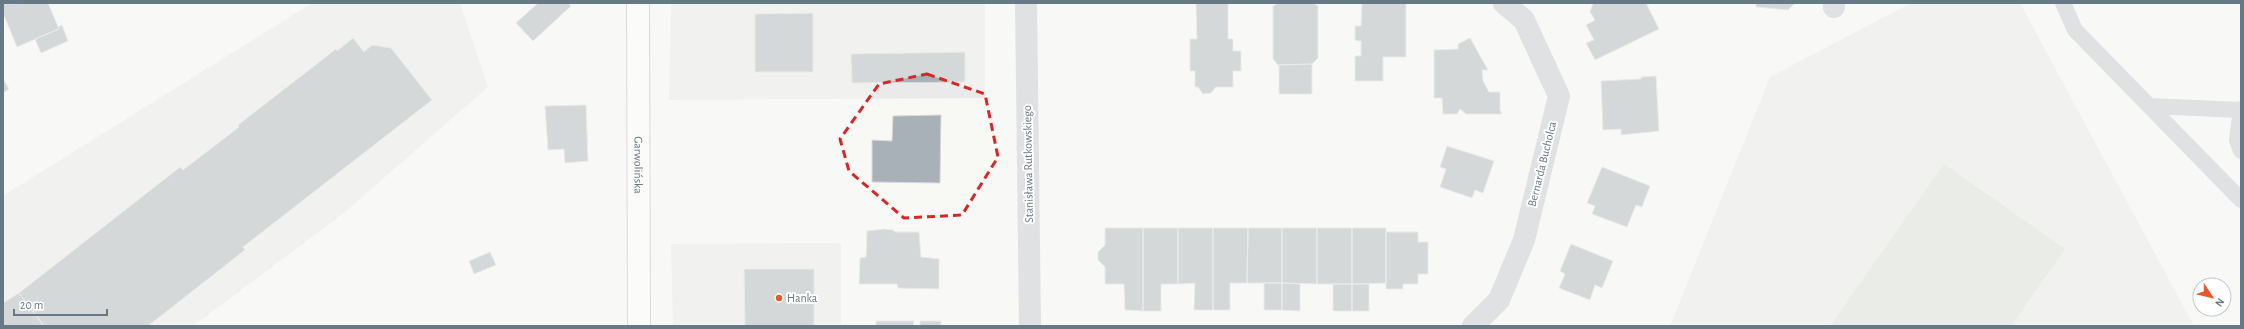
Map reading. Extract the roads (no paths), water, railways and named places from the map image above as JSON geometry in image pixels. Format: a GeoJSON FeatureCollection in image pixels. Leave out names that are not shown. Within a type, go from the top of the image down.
{"type":"FeatureCollection","features":[{"type":"Feature","properties":{"kind":"main road","name":"Garwolińska"},"geometry":{"type":"LineString","coordinates":[[638,3],[639,326]]}},
{"type":"Feature","properties":{"kind":"street","name":"Stanisława Rutkowskiego"},"geometry":{"type":"LineString","coordinates":[[1026,3],[1030,326]]}},
{"type":"Feature","properties":{"kind":"street","name":"Bernarda Bucholca"},"geometry":{"type":"LineString","coordinates":[[1473,326],[1500,300],[1524,240],[1559,96],[1524,20],[1504,3]]}},
{"type":"Feature","properties":{"kind":"lane"},"geometry":{"type":"LineString","coordinates":[[2064,3],[2075,30],[2241,200]]}},
{"type":"Feature","properties":{"kind":"lane"},"geometry":{"type":"LineString","coordinates":[[2150,106],[2240,109],[2237,140],[2241,151]]}},
{"type":"Feature","properties":{"kind":"place","name":"Hanka"},"geometry":{"type":"Point","coordinates":[779,298]}}]}
